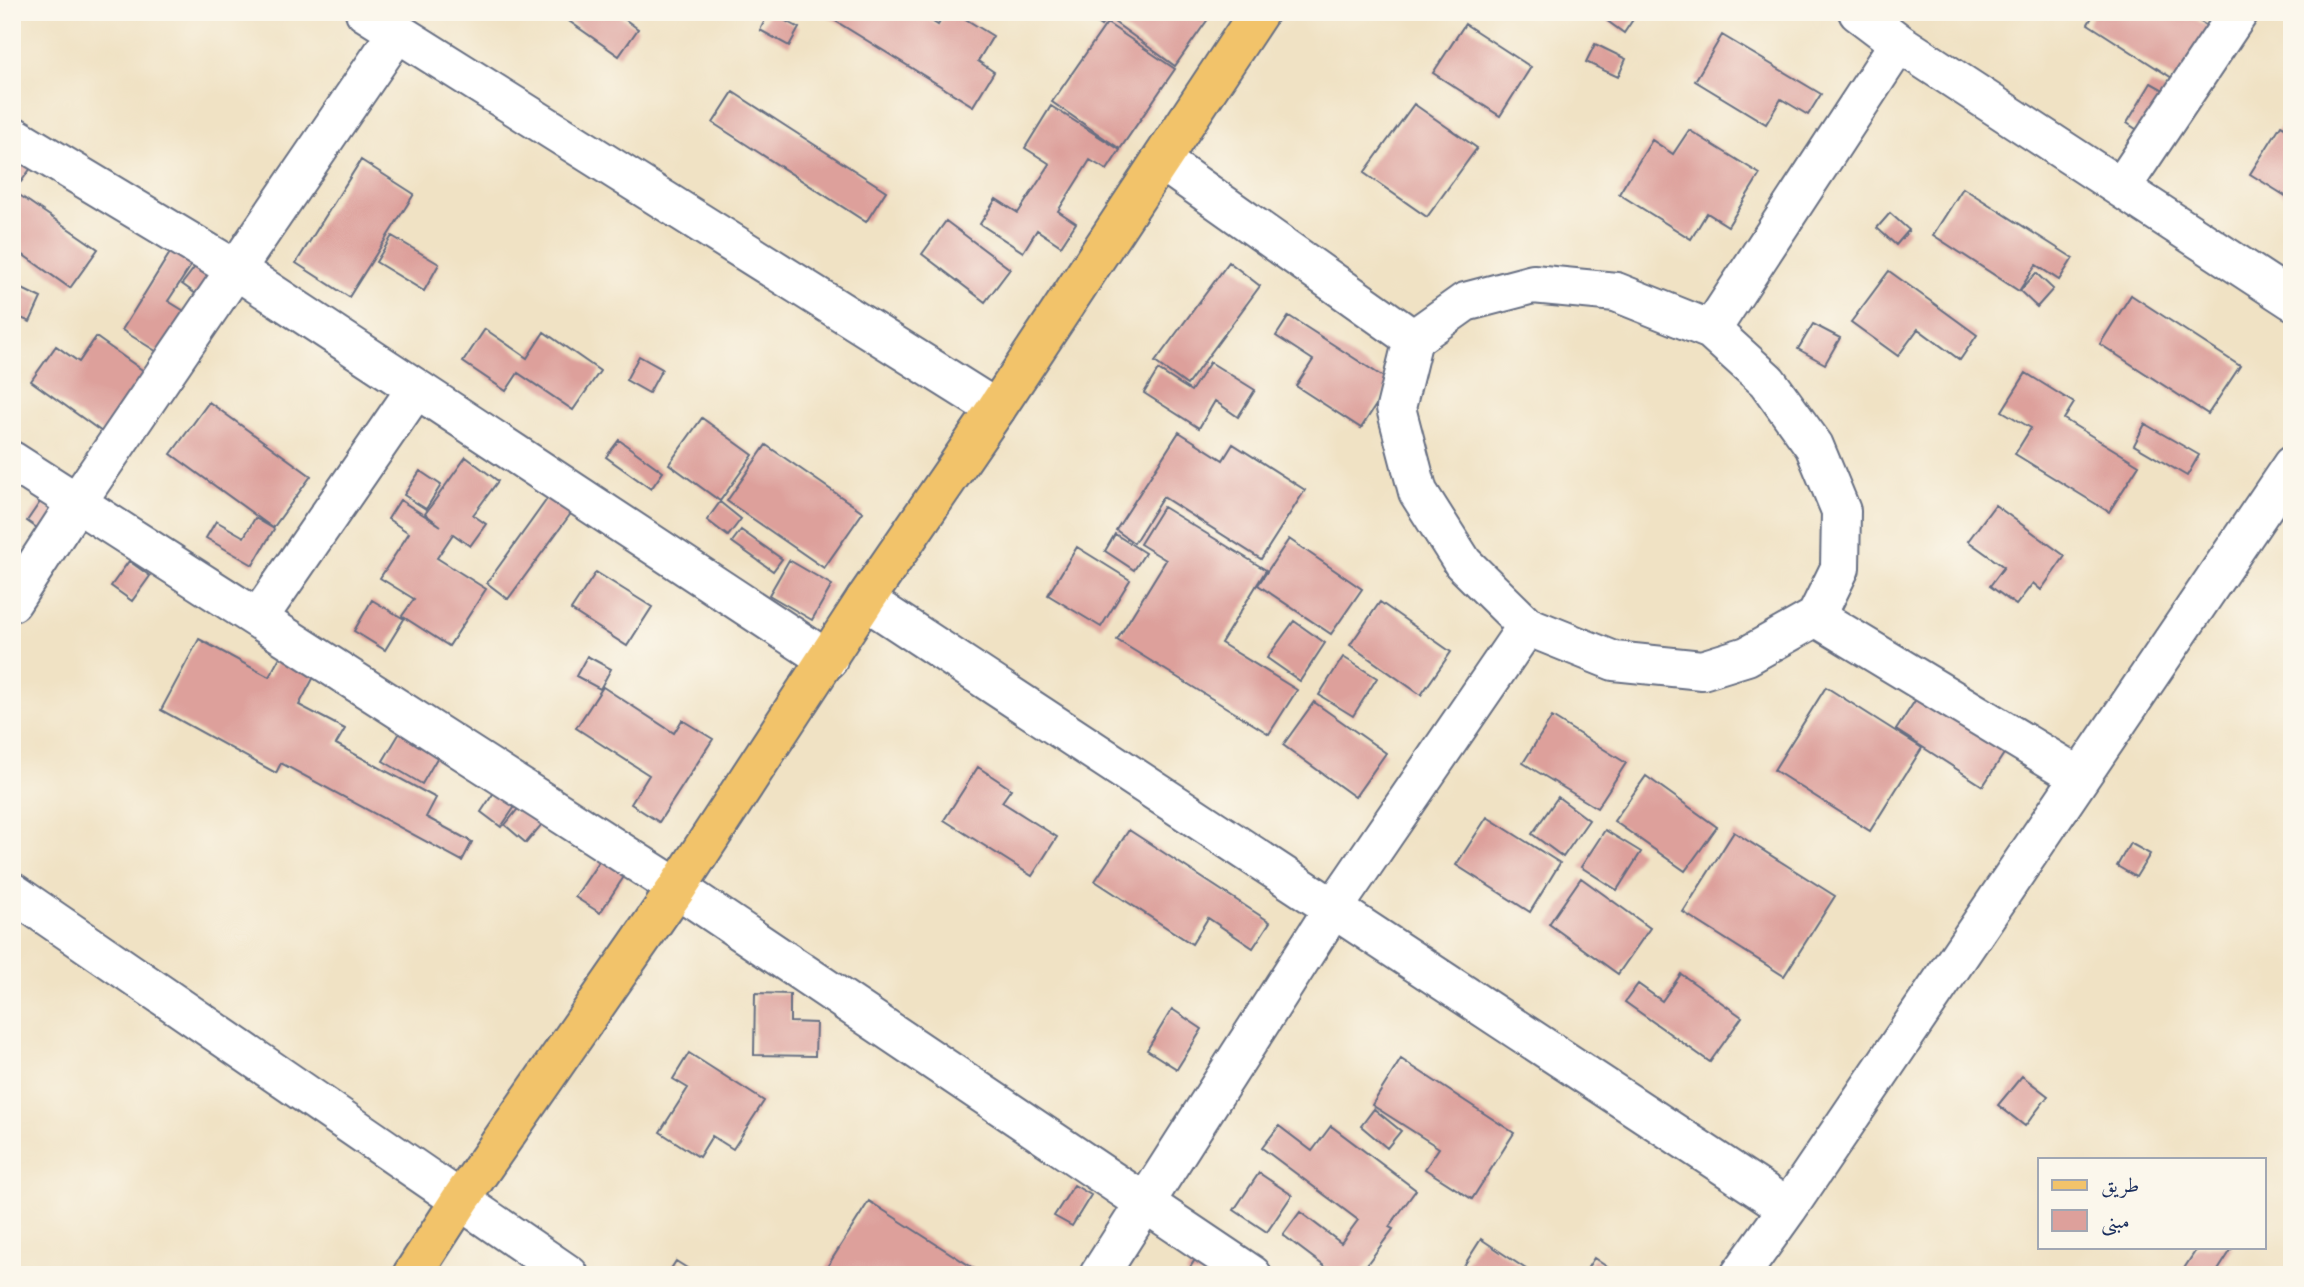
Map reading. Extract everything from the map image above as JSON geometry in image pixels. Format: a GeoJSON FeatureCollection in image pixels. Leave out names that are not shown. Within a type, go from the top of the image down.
{"type":"FeatureCollection","features":[{"type":"Feature","properties":{"kind":"main road"},"geometry":{"type":"LineString","coordinates":[[412,1275],[461,1199],[677,888],[865,600],[996,409],[1259,12]]}},
{"type":"Feature","properties":{"kind":"street"},"geometry":{"type":"LineString","coordinates":[[365,12],[996,409]]}},
{"type":"Feature","properties":{"kind":"street"},"geometry":{"type":"LineString","coordinates":[[1858,12],[1899,43],[2292,300]]}},
{"type":"Feature","properties":{"kind":"street"},"geometry":{"type":"LineString","coordinates":[[2122,188],[2239,12]]}},
{"type":"Feature","properties":{"kind":"street"},"geometry":{"type":"LineString","coordinates":[[12,601],[397,33]]}},
{"type":"Feature","properties":{"kind":"street"},"geometry":{"type":"LineString","coordinates":[[1711,330],[1899,43]]}},
{"type":"Feature","properties":{"kind":"street"},"geometry":{"type":"LineString","coordinates":[[12,135],[235,269],[828,660]]}},
{"type":"Feature","properties":{"kind":"street"},"geometry":{"type":"LineString","coordinates":[[1162,161],[1413,339]]}},
{"type":"Feature","properties":{"kind":"street"},"geometry":{"type":"LineString","coordinates":[[1533,284],[1616,292],[1711,330],[1767,381],[1814,446],[1841,511],[1840,568],[1816,617],[1747,656],[1702,670],[1614,661],[1527,626],[1463,563],[1418,492],[1396,408],[1413,339],[1465,302],[1533,284]]}},
{"type":"Feature","properties":{"kind":"street"},"geometry":{"type":"LineString","coordinates":[[259,617],[416,389]]}},
{"type":"Feature","properties":{"kind":"street"},"geometry":{"type":"LineString","coordinates":[[12,461],[259,617],[677,888],[1252,1275]]}},
{"type":"Feature","properties":{"kind":"street"},"geometry":{"type":"LineString","coordinates":[[1740,1275],[2292,465]]}},
{"type":"Feature","properties":{"kind":"street"},"geometry":{"type":"LineString","coordinates":[[865,600],[1788,1208]]}},
{"type":"Feature","properties":{"kind":"street"},"geometry":{"type":"LineString","coordinates":[[1816,617],[2079,776]]}},
{"type":"Feature","properties":{"kind":"street"},"geometry":{"type":"LineString","coordinates":[[1099,1275],[1332,909],[1527,626]]}},
{"type":"Feature","properties":{"kind":"street"},"geometry":{"type":"LineString","coordinates":[[12,892],[569,1275]]}},
{"type":"Feature","properties":{"kind":"building"},"geometry":{"type":"Polygon","coordinates":[[[556,12],[615,12],[638,29],[619,56],[556,12]]]}},
{"type":"Feature","properties":{"kind":"building"},"geometry":{"type":"Polygon","coordinates":[[[769,12],[799,28],[789,46],[760,30],[769,12]]]}},
{"type":"Feature","properties":{"kind":"building"},"geometry":{"type":"Polygon","coordinates":[[[821,12],[917,12],[938,25],[946,12],[954,12],[993,36],[978,61],[994,72],[973,106],[821,12]]]}},
{"type":"Feature","properties":{"kind":"building"},"geometry":{"type":"Polygon","coordinates":[[[1081,12],[1111,12],[1101,26],[1081,12]]]}},
{"type":"Feature","properties":{"kind":"building"},"geometry":{"type":"Polygon","coordinates":[[[1115,12],[1213,12],[1175,66],[1110,19],[1115,12]]]}},
{"type":"Feature","properties":{"kind":"building"},"geometry":{"type":"Polygon","coordinates":[[[1595,12],[1638,12],[1624,33],[1595,12]]]}},
{"type":"Feature","properties":{"kind":"building"},"geometry":{"type":"Polygon","coordinates":[[[2095,12],[2185,12],[2213,30],[2180,83],[2088,24],[2095,12]]]}},
{"type":"Feature","properties":{"kind":"building"},"geometry":{"type":"Polygon","coordinates":[[[1107,23],[1175,69],[1120,149],[1052,102],[1107,23]]]}},
{"type":"Feature","properties":{"kind":"building"},"geometry":{"type":"Polygon","coordinates":[[[1465,24],[1531,67],[1500,116],[1433,73],[1465,24]]]}},
{"type":"Feature","properties":{"kind":"building"},"geometry":{"type":"Polygon","coordinates":[[[1722,35],[1821,94],[1808,115],[1781,99],[1766,124],[1695,81],[1722,35]]]}},
{"type":"Feature","properties":{"kind":"building"},"geometry":{"type":"Polygon","coordinates":[[[1595,44],[1626,59],[1618,77],[1586,62],[1595,44]]]}},
{"type":"Feature","properties":{"kind":"building"},"geometry":{"type":"Polygon","coordinates":[[[2151,83],[2171,94],[2145,135],[2127,123],[2151,83]]]}},
{"type":"Feature","properties":{"kind":"building"},"geometry":{"type":"Polygon","coordinates":[[[733,92],[886,191],[866,222],[713,123],[733,92]]]}},
{"type":"Feature","properties":{"kind":"building"},"geometry":{"type":"Polygon","coordinates":[[[1414,104],[1477,148],[1427,217],[1364,173],[1414,104]]]}},
{"type":"Feature","properties":{"kind":"building"},"geometry":{"type":"Polygon","coordinates":[[[1051,106],[1120,150],[1107,170],[1090,160],[1058,211],[1076,223],[1061,246],[1037,230],[1023,252],[980,224],[996,199],[1018,213],[1050,164],[1025,148],[1051,106]]]}},
{"type":"Feature","properties":{"kind":"building"},"geometry":{"type":"Polygon","coordinates":[[[2281,125],[2292,131],[2292,200],[2250,174],[2281,125]]]}},
{"type":"Feature","properties":{"kind":"building"},"geometry":{"type":"Polygon","coordinates":[[[1689,130],[1760,174],[1728,226],[1707,213],[1691,239],[1619,194],[1652,140],[1673,154],[1689,130]]]}},
{"type":"Feature","properties":{"kind":"building"},"geometry":{"type":"Polygon","coordinates":[[[27,139],[43,151],[21,182],[12,176],[12,160],[27,139]]]}},
{"type":"Feature","properties":{"kind":"building"},"geometry":{"type":"Polygon","coordinates":[[[361,160],[414,194],[349,297],[296,263],[361,160]]]}},
{"type":"Feature","properties":{"kind":"building"},"geometry":{"type":"Polygon","coordinates":[[[1963,188],[2073,258],[2059,280],[2036,265],[2019,291],[1933,235],[1963,188]]]}},
{"type":"Feature","properties":{"kind":"building"},"geometry":{"type":"Polygon","coordinates":[[[12,190],[98,249],[70,288],[12,247],[12,190]]]}},
{"type":"Feature","properties":{"kind":"building"},"geometry":{"type":"Polygon","coordinates":[[[1890,213],[1909,230],[1896,245],[1877,228],[1890,213]]]}},
{"type":"Feature","properties":{"kind":"building"},"geometry":{"type":"Polygon","coordinates":[[[946,221],[1010,269],[985,302],[922,254],[946,221]]]}},
{"type":"Feature","properties":{"kind":"building"},"geometry":{"type":"Polygon","coordinates":[[[392,236],[439,264],[424,291],[376,262],[392,236]]]}},
{"type":"Feature","properties":{"kind":"building"},"geometry":{"type":"Polygon","coordinates":[[[173,248],[194,261],[168,301],[202,322],[175,363],[122,330],[173,248]]]}},
{"type":"Feature","properties":{"kind":"building"},"geometry":{"type":"Polygon","coordinates":[[[1229,262],[1260,286],[1187,385],[1155,362],[1229,262]]]}},
{"type":"Feature","properties":{"kind":"building"},"geometry":{"type":"Polygon","coordinates":[[[195,267],[222,287],[210,304],[182,284],[195,267]]]}},
{"type":"Feature","properties":{"kind":"building"},"geometry":{"type":"Polygon","coordinates":[[[1889,271],[1977,335],[1960,360],[1918,329],[1898,356],[1851,322],[1889,271]]]}},
{"type":"Feature","properties":{"kind":"building"},"geometry":{"type":"Polygon","coordinates":[[[2036,273],[2053,289],[2037,307],[2020,291],[2036,273]]]}},
{"type":"Feature","properties":{"kind":"building"},"geometry":{"type":"Polygon","coordinates":[[[12,284],[41,298],[30,322],[12,314],[12,284]]]}},
{"type":"Feature","properties":{"kind":"building"},"geometry":{"type":"Polygon","coordinates":[[[2131,295],[2240,366],[2208,414],[2100,344],[2131,295]]]}},
{"type":"Feature","properties":{"kind":"building"},"geometry":{"type":"Polygon","coordinates":[[[1289,316],[1391,382],[1361,428],[1296,386],[1313,360],[1276,336],[1289,316]]]}},
{"type":"Feature","properties":{"kind":"building"},"geometry":{"type":"Polygon","coordinates":[[[1813,324],[1840,338],[1825,364],[1798,349],[1813,324]]]}},
{"type":"Feature","properties":{"kind":"building"},"geometry":{"type":"Polygon","coordinates":[[[485,329],[527,358],[544,332],[600,371],[573,410],[518,373],[506,391],[463,362],[485,329]]]}},
{"type":"Feature","properties":{"kind":"building"},"geometry":{"type":"Polygon","coordinates":[[[96,337],[159,382],[116,442],[31,381],[56,346],[79,362],[96,337]]]}},
{"type":"Feature","properties":{"kind":"building"},"geometry":{"type":"Polygon","coordinates":[[[639,356],[662,369],[649,393],[626,380],[639,356]]]}},
{"type":"Feature","properties":{"kind":"building"},"geometry":{"type":"Polygon","coordinates":[[[1210,362],[1255,390],[1238,417],[1215,401],[1199,428],[1144,393],[1158,370],[1191,391],[1210,362]]]}},
{"type":"Feature","properties":{"kind":"building"},"geometry":{"type":"Polygon","coordinates":[[[2026,373],[2074,403],[2064,419],[2139,465],[2109,512],[2015,454],[2031,428],[2002,411],[2026,373]]]}},
{"type":"Feature","properties":{"kind":"building"},"geometry":{"type":"Polygon","coordinates":[[[209,402],[311,476],[273,528],[171,454],[209,402]]]}},
{"type":"Feature","properties":{"kind":"building"},"geometry":{"type":"Polygon","coordinates":[[[702,418],[753,455],[720,501],[669,464],[702,418]]]}},
{"type":"Feature","properties":{"kind":"building"},"geometry":{"type":"Polygon","coordinates":[[[2145,424],[2199,455],[2187,476],[2134,445],[2145,424]]]}},
{"type":"Feature","properties":{"kind":"building"},"geometry":{"type":"Polygon","coordinates":[[[1179,432],[1223,460],[1233,444],[1305,490],[1261,559],[1163,497],[1134,543],[1116,530],[1179,432]]]}},
{"type":"Feature","properties":{"kind":"building"},"geometry":{"type":"Polygon","coordinates":[[[619,440],[663,472],[651,489],[606,457],[619,440]]]}},
{"type":"Feature","properties":{"kind":"building"},"geometry":{"type":"Polygon","coordinates":[[[766,445],[863,512],[824,568],[727,501],[766,445]]]}},
{"type":"Feature","properties":{"kind":"building"},"geometry":{"type":"Polygon","coordinates":[[[466,457],[498,481],[473,515],[486,524],[470,546],[453,534],[437,558],[486,589],[449,646],[402,616],[414,599],[380,578],[409,533],[388,519],[400,500],[441,526],[425,514],[466,457]]]}},
{"type":"Feature","properties":{"kind":"building"},"geometry":{"type":"Polygon","coordinates":[[[420,471],[441,485],[426,509],[404,495],[420,471]]]}},
{"type":"Feature","properties":{"kind":"building"},"geometry":{"type":"Polygon","coordinates":[[[550,495],[572,512],[508,599],[487,583],[550,495]]]}},
{"type":"Feature","properties":{"kind":"building"},"geometry":{"type":"Polygon","coordinates":[[[40,502],[64,518],[50,537],[27,521],[40,502]]]}},
{"type":"Feature","properties":{"kind":"building"},"geometry":{"type":"Polygon","coordinates":[[[720,502],[741,519],[728,536],[707,520],[720,502]]]}},
{"type":"Feature","properties":{"kind":"building"},"geometry":{"type":"Polygon","coordinates":[[[1995,505],[2065,556],[2041,590],[2033,583],[2016,605],[1990,586],[2004,567],[1968,541],[1995,505]]]}},
{"type":"Feature","properties":{"kind":"building"},"geometry":{"type":"Polygon","coordinates":[[[1163,507],[1266,570],[1221,643],[1297,690],[1269,734],[1117,640],[1166,560],[1140,544],[1163,507]]]}},
{"type":"Feature","properties":{"kind":"building"},"geometry":{"type":"Polygon","coordinates":[[[255,518],[274,529],[253,565],[206,538],[216,521],[244,537],[255,518]]]}},
{"type":"Feature","properties":{"kind":"building"},"geometry":{"type":"Polygon","coordinates":[[[741,530],[782,559],[773,571],[732,542],[741,530]]]}},
{"type":"Feature","properties":{"kind":"building"},"geometry":{"type":"Polygon","coordinates":[[[1115,534],[1145,553],[1134,570],[1105,551],[1115,534]]]}},
{"type":"Feature","properties":{"kind":"building"},"geometry":{"type":"Polygon","coordinates":[[[1289,539],[1362,589],[1331,634],[1258,585],[1289,539]]]}},
{"type":"Feature","properties":{"kind":"building"},"geometry":{"type":"Polygon","coordinates":[[[1077,547],[1130,580],[1101,627],[1048,595],[1077,547]]]}},
{"type":"Feature","properties":{"kind":"building"},"geometry":{"type":"Polygon","coordinates":[[[789,560],[832,585],[812,620],[769,595],[789,560]]]}},
{"type":"Feature","properties":{"kind":"building"},"geometry":{"type":"Polygon","coordinates":[[[129,561],[150,576],[132,601],[111,586],[129,561]]]}},
{"type":"Feature","properties":{"kind":"building"},"geometry":{"type":"Polygon","coordinates":[[[596,572],[652,607],[627,646],[571,610],[596,572]]]}},
{"type":"Feature","properties":{"kind":"building"},"geometry":{"type":"Polygon","coordinates":[[[372,600],[404,619],[385,650],[354,631],[372,600]]]}},
{"type":"Feature","properties":{"kind":"building"},"geometry":{"type":"Polygon","coordinates":[[[1380,602],[1451,652],[1421,695],[1350,645],[1380,602]]]}},
{"type":"Feature","properties":{"kind":"building"},"geometry":{"type":"Polygon","coordinates":[[[1294,621],[1325,643],[1300,681],[1267,658],[1294,621]]]}},
{"type":"Feature","properties":{"kind":"building"},"geometry":{"type":"Polygon","coordinates":[[[199,639],[269,677],[281,655],[316,673],[299,705],[345,729],[336,744],[436,798],[426,817],[472,842],[462,861],[281,763],[276,773],[161,710],[199,639]]]}},
{"type":"Feature","properties":{"kind":"building"},"geometry":{"type":"Polygon","coordinates":[[[587,656],[611,669],[600,689],[576,676],[587,656]]]}},
{"type":"Feature","properties":{"kind":"building"},"geometry":{"type":"Polygon","coordinates":[[[1343,657],[1377,678],[1353,716],[1319,695],[1343,657]]]}},
{"type":"Feature","properties":{"kind":"building"},"geometry":{"type":"Polygon","coordinates":[[[603,687],[674,733],[682,720],[713,739],[659,822],[631,804],[649,775],[576,728],[603,687]]]}},
{"type":"Feature","properties":{"kind":"building"},"geometry":{"type":"Polygon","coordinates":[[[1826,687],[1922,748],[1870,831],[1774,770],[1826,687]]]}},
{"type":"Feature","properties":{"kind":"building"},"geometry":{"type":"Polygon","coordinates":[[[1920,693],[2007,749],[1983,786],[1896,730],[1920,693]]]}},
{"type":"Feature","properties":{"kind":"building"},"geometry":{"type":"Polygon","coordinates":[[[1314,702],[1386,753],[1355,797],[1283,745],[1314,702]]]}},
{"type":"Feature","properties":{"kind":"building"},"geometry":{"type":"Polygon","coordinates":[[[1552,717],[1626,763],[1597,808],[1523,763],[1552,717]]]}},
{"type":"Feature","properties":{"kind":"building"},"geometry":{"type":"Polygon","coordinates":[[[401,731],[440,753],[422,784],[383,761],[401,731]]]}},
{"type":"Feature","properties":{"kind":"building"},"geometry":{"type":"Polygon","coordinates":[[[978,767],[1011,789],[1002,802],[1057,837],[1032,876],[944,820],[978,767]]]}},
{"type":"Feature","properties":{"kind":"building"},"geometry":{"type":"Polygon","coordinates":[[[1646,776],[1717,827],[1685,871],[1614,821],[1646,776]]]}},
{"type":"Feature","properties":{"kind":"building"},"geometry":{"type":"Polygon","coordinates":[[[495,791],[516,805],[501,827],[481,812],[495,791]]]}},
{"type":"Feature","properties":{"kind":"building"},"geometry":{"type":"Polygon","coordinates":[[[1558,797],[1589,820],[1563,857],[1532,834],[1558,797]]]}},
{"type":"Feature","properties":{"kind":"building"},"geometry":{"type":"Polygon","coordinates":[[[521,805],[543,823],[526,843],[505,825],[521,805]]]}},
{"type":"Feature","properties":{"kind":"building"},"geometry":{"type":"Polygon","coordinates":[[[1487,817],[1560,863],[1530,912],[1456,865],[1487,817]]]}},
{"type":"Feature","properties":{"kind":"building"},"geometry":{"type":"Polygon","coordinates":[[[1129,830],[1270,922],[1253,948],[1208,918],[1192,944],[1095,881],[1129,830]]]}},
{"type":"Feature","properties":{"kind":"building"},"geometry":{"type":"Polygon","coordinates":[[[1605,830],[1641,852],[1617,890],[1581,867],[1605,830]]]}},
{"type":"Feature","properties":{"kind":"building"},"geometry":{"type":"Polygon","coordinates":[[[1734,832],[1835,896],[1784,976],[1683,912],[1734,832]]]}},
{"type":"Feature","properties":{"kind":"building"},"geometry":{"type":"Polygon","coordinates":[[[2130,843],[2150,854],[2136,877],[2117,866],[2130,843]]]}},
{"type":"Feature","properties":{"kind":"building"},"geometry":{"type":"Polygon","coordinates":[[[607,850],[631,866],[600,913],[575,897],[607,850]]]}},
{"type":"Feature","properties":{"kind":"building"},"geometry":{"type":"Polygon","coordinates":[[[1581,878],[1650,928],[1618,974],[1549,924],[1581,878]]]}},
{"type":"Feature","properties":{"kind":"building"},"geometry":{"type":"Polygon","coordinates":[[[1681,974],[1742,1017],[1710,1062],[1625,1002],[1638,984],[1662,1001],[1681,974]]]}},
{"type":"Feature","properties":{"kind":"building"},"geometry":{"type":"Polygon","coordinates":[[[755,993],[790,994],[790,1022],[816,1023],[815,1056],[754,1055],[755,993]]]}},
{"type":"Feature","properties":{"kind":"building"},"geometry":{"type":"Polygon","coordinates":[[[1172,1009],[1202,1029],[1177,1069],[1147,1050],[1172,1009]]]}},
{"type":"Feature","properties":{"kind":"building"},"geometry":{"type":"Polygon","coordinates":[[[689,1053],[764,1101],[733,1149],[712,1136],[699,1157],[660,1132],[688,1088],[673,1079],[689,1053]]]}},
{"type":"Feature","properties":{"kind":"building"},"geometry":{"type":"Polygon","coordinates":[[[1401,1059],[1514,1133],[1472,1199],[1425,1169],[1439,1148],[1372,1105],[1401,1059]]]}},
{"type":"Feature","properties":{"kind":"building"},"geometry":{"type":"Polygon","coordinates":[[[2022,1076],[2048,1096],[2025,1126],[1998,1105],[2022,1076]]]}},
{"type":"Feature","properties":{"kind":"building"},"geometry":{"type":"Polygon","coordinates":[[[1374,1109],[1401,1131],[1387,1148],[1361,1126],[1374,1109]]]}},
{"type":"Feature","properties":{"kind":"building"},"geometry":{"type":"Polygon","coordinates":[[[1279,1126],[1312,1151],[1331,1126],[1416,1190],[1389,1227],[1393,1229],[1359,1275],[1336,1275],[1283,1235],[1300,1212],[1341,1243],[1358,1220],[1262,1148],[1279,1126]]]}},
{"type":"Feature","properties":{"kind":"building"},"geometry":{"type":"Polygon","coordinates":[[[1259,1173],[1292,1195],[1267,1232],[1234,1210],[1259,1173]]]}},
{"type":"Feature","properties":{"kind":"building"},"geometry":{"type":"Polygon","coordinates":[[[1074,1185],[1091,1195],[1072,1226],[1054,1216],[1074,1185]]]}},
{"type":"Feature","properties":{"kind":"building"},"geometry":{"type":"Polygon","coordinates":[[[869,1201],[984,1275],[822,1275],[869,1201]]]}},
{"type":"Feature","properties":{"kind":"building"},"geometry":{"type":"Polygon","coordinates":[[[1481,1239],[1535,1275],[1458,1275],[1481,1239]]]}},
{"type":"Feature","properties":{"kind":"building"},"geometry":{"type":"Polygon","coordinates":[[[2197,1248],[2232,1248],[2215,1275],[2190,1275],[2183,1270],[2197,1248]]]}},
{"type":"Feature","properties":{"kind":"building"},"geometry":{"type":"Polygon","coordinates":[[[1200,1252],[1236,1275],[1185,1275],[1200,1252]]]}},
{"type":"Feature","properties":{"kind":"building"},"geometry":{"type":"Polygon","coordinates":[[[1594,1258],[1619,1275],[1583,1275],[1594,1258]]]}},
{"type":"Feature","properties":{"kind":"building"},"geometry":{"type":"Polygon","coordinates":[[[676,1261],[698,1275],[667,1275],[676,1261]]]}}]}
